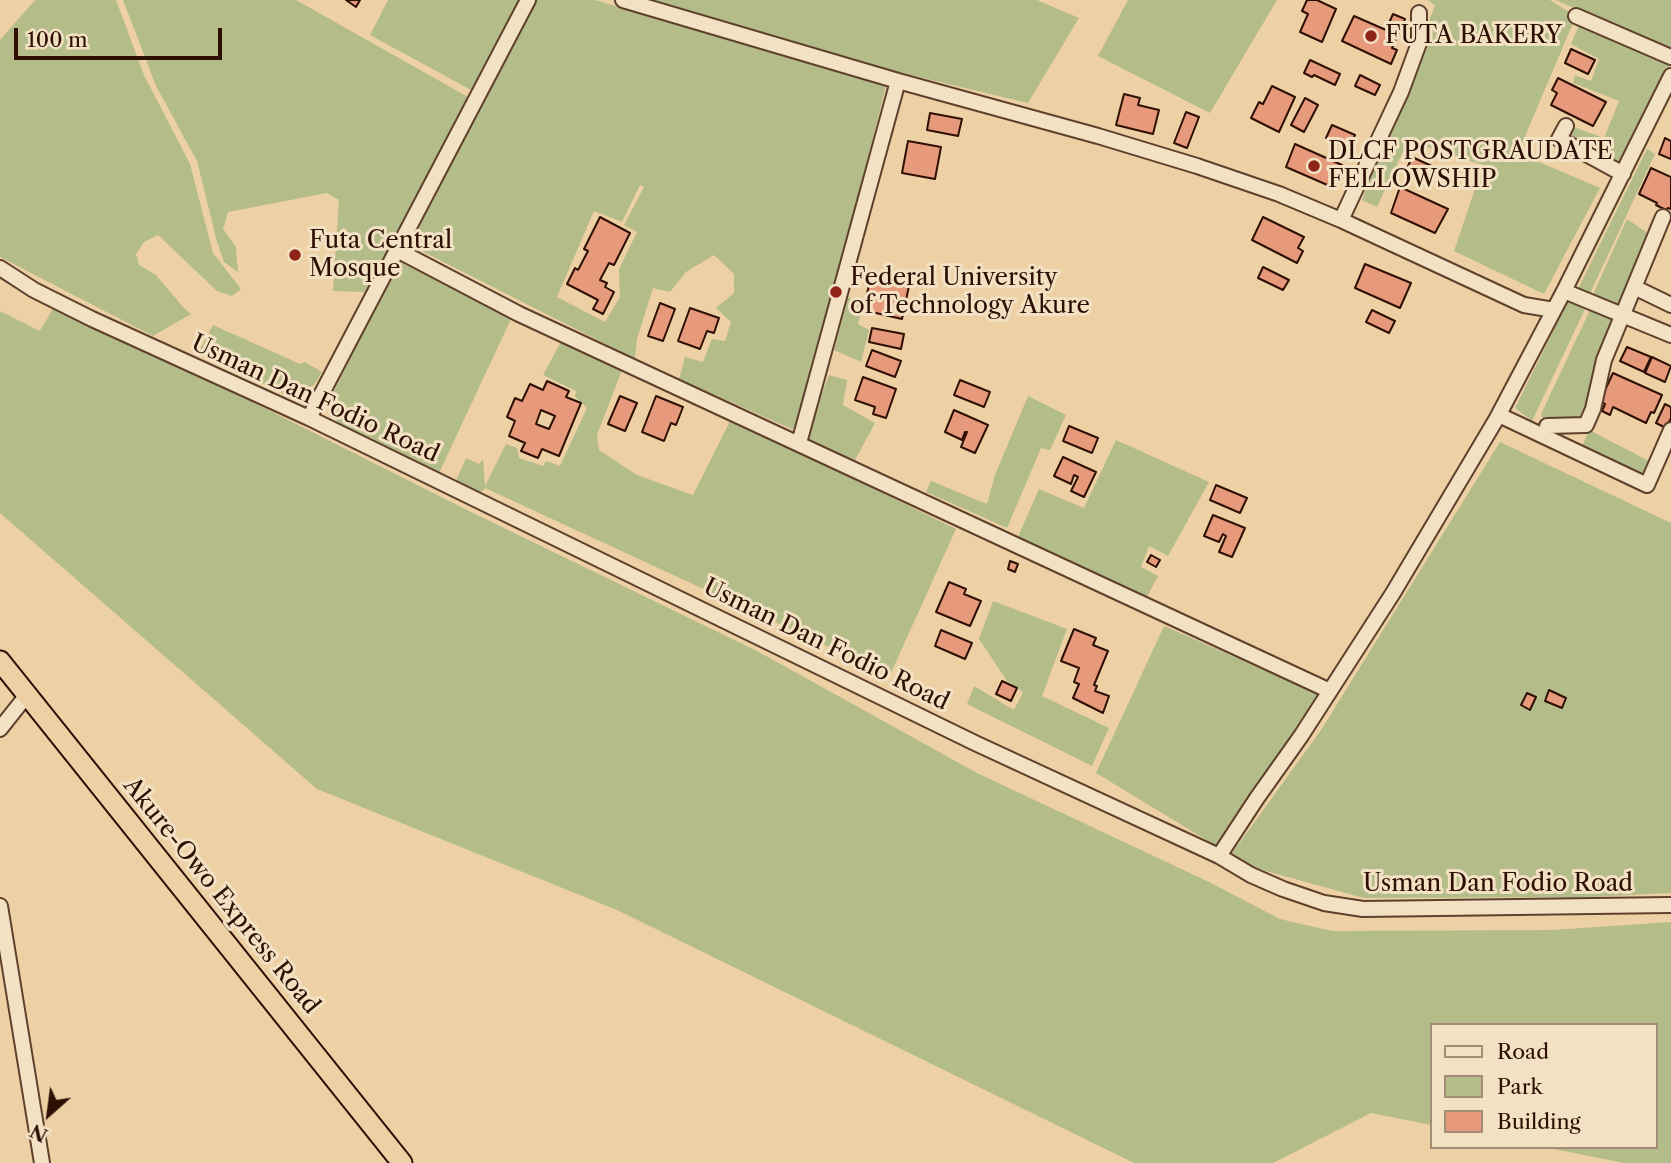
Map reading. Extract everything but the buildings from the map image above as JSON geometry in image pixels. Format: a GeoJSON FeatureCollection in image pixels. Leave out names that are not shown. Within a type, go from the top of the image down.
{"type":"FeatureCollection","features":[{"type":"Feature","properties":{"kind":"highway","name":"Akure-Owo Express Road"},"geometry":{"type":"LineString","coordinates":[[0,661],[402,1163]]}},
{"type":"Feature","properties":{"kind":"street"},"geometry":{"type":"LineString","coordinates":[[309,418],[528,0]]}},
{"type":"Feature","properties":{"kind":"street"},"geometry":{"type":"LineString","coordinates":[[623,0],[1197,166],[1279,194],[1341,220],[1524,305],[1554,310]]}},
{"type":"Feature","properties":{"kind":"street"},"geometry":{"type":"LineString","coordinates":[[1341,220],[1401,92],[1408,66],[1419,43],[1419,13]]}},
{"type":"Feature","properties":{"kind":"street"},"geometry":{"type":"LineString","coordinates":[[1576,16],[1671,57]]}},
{"type":"Feature","properties":{"kind":"street"},"geometry":{"type":"LineString","coordinates":[[1219,856],[1393,593],[1499,415],[1671,76]]}},
{"type":"Feature","properties":{"kind":"street"},"geometry":{"type":"LineString","coordinates":[[799,443],[898,81]]}},
{"type":"Feature","properties":{"kind":"street"},"geometry":{"type":"LineString","coordinates":[[1566,126],[1559,139],[1623,174]]}},
{"type":"Feature","properties":{"kind":"street"},"geometry":{"type":"LineString","coordinates":[[1547,426],[1586,425],[1593,409],[1604,360],[1663,217]]}},
{"type":"Feature","properties":{"kind":"street"},"geometry":{"type":"LineString","coordinates":[[397,250],[523,316],[1330,691]]}},
{"type":"Feature","properties":{"kind":"street","name":"Usman Dan Fodio Road"},"geometry":{"type":"LineString","coordinates":[[0,268],[34,290],[92,319],[309,418],[975,743],[1219,856],[1251,875],[1283,889],[1324,903],[1363,909],[1671,905]]}},
{"type":"Feature","properties":{"kind":"street"},"geometry":{"type":"LineString","coordinates":[[1634,287],[1671,305]]}},
{"type":"Feature","properties":{"kind":"street"},"geometry":{"type":"LineString","coordinates":[[1564,291],[1671,335]]}},
{"type":"Feature","properties":{"kind":"street"},"geometry":{"type":"LineString","coordinates":[[1524,305],[1542,329]]}},
{"type":"Feature","properties":{"kind":"street"},"geometry":{"type":"LineString","coordinates":[[1499,415],[1647,485],[1671,430]]}},
{"type":"Feature","properties":{"kind":"street"},"geometry":{"type":"LineString","coordinates":[[0,729],[27,695]]}},
{"type":"Feature","properties":{"kind":"street"},"geometry":{"type":"LineString","coordinates":[[0,906],[42,1163]]}},
{"type":"Feature","properties":{"kind":"green space"},"geometry":{"type":"Polygon","coordinates":[[[35,0],[116,0],[144,75],[190,164],[213,253],[241,289],[232,296],[217,291],[158,235],[144,242],[136,254],[139,265],[156,275],[191,314],[153,336],[0,257],[0,40],[35,0]]]}},
{"type":"Feature","properties":{"kind":"green space"},"geometry":{"type":"Polygon","coordinates":[[[123,0],[296,0],[468,97],[400,233],[365,292],[333,291],[339,200],[327,193],[228,212],[223,229],[236,247],[238,272],[224,262],[197,161],[156,86],[123,0]]]}},
{"type":"Feature","properties":{"kind":"green space"},"geometry":{"type":"Polygon","coordinates":[[[388,0],[521,0],[473,91],[370,35],[388,0]]]}},
{"type":"Feature","properties":{"kind":"green space"},"geometry":{"type":"Polygon","coordinates":[[[537,0],[595,0],[886,86],[835,289],[794,430],[679,379],[685,357],[703,362],[712,339],[725,341],[731,322],[716,308],[734,293],[734,274],[714,255],[686,272],[670,292],[653,288],[637,339],[635,359],[410,245],[537,0]],[[640,185],[622,222],[594,211],[557,297],[605,322],[620,297],[619,269],[637,232],[624,225],[644,187],[640,185]]]}},
{"type":"Feature","properties":{"kind":"green space"},"geometry":{"type":"Polygon","coordinates":[[[623,0],[1037,0],[1079,18],[1028,103],[726,31],[623,0]]]}},
{"type":"Feature","properties":{"kind":"green space"},"geometry":{"type":"Polygon","coordinates":[[[1128,0],[1277,0],[1210,113],[1098,56],[1128,0]]]}},
{"type":"Feature","properties":{"kind":"green space"},"geometry":{"type":"Polygon","coordinates":[[[1427,0],[1550,0],[1576,16],[1518,153],[1600,188],[1544,294],[1454,251],[1483,165],[1408,141],[1377,207],[1362,200],[1435,5],[1427,0]]]}},
{"type":"Feature","properties":{"kind":"green space"},"geometry":{"type":"Polygon","coordinates":[[[1555,0],[1671,0],[1671,49],[1555,0]]]}},
{"type":"Feature","properties":{"kind":"green space"},"geometry":{"type":"Polygon","coordinates":[[[1580,23],[1671,63],[1620,169],[1568,138],[1573,127],[1604,138],[1619,101],[1573,83],[1575,75],[1591,81],[1599,59],[1571,44],[1580,23]]]}},
{"type":"Feature","properties":{"kind":"green space"},"geometry":{"type":"Polygon","coordinates":[[[1647,149],[1655,154],[1588,298],[1576,293],[1647,149]]]}},
{"type":"Feature","properties":{"kind":"green space"},"geometry":{"type":"Polygon","coordinates":[[[1627,219],[1652,236],[1621,312],[1591,299],[1627,219]]]}},
{"type":"Feature","properties":{"kind":"green space"},"geometry":{"type":"Polygon","coordinates":[[[399,262],[512,317],[439,473],[338,424],[331,408],[332,395],[399,262]]]}},
{"type":"Feature","properties":{"kind":"green space"},"geometry":{"type":"Polygon","coordinates":[[[848,297],[863,305],[858,324],[869,330],[861,362],[834,350],[848,297]]]}},
{"type":"Feature","properties":{"kind":"green space"},"geometry":{"type":"Polygon","coordinates":[[[1570,297],[1586,307],[1532,421],[1515,408],[1570,297]]]}},
{"type":"Feature","properties":{"kind":"green space"},"geometry":{"type":"Polygon","coordinates":[[[56,303],[469,511],[757,651],[977,773],[1207,881],[1280,919],[1332,931],[1552,930],[1671,922],[1671,1163],[1624,1163],[1554,1149],[1657,1149],[1657,1023],[1430,1023],[1430,1125],[1371,1113],[1273,1163],[1134,1163],[617,910],[317,789],[0,513],[0,311],[40,331],[56,303]]]}},
{"type":"Feature","properties":{"kind":"green space"},"geometry":{"type":"Polygon","coordinates":[[[1591,308],[1618,317],[1583,422],[1544,421],[1541,414],[1591,308]]]}},
{"type":"Feature","properties":{"kind":"green space"},"geometry":{"type":"Polygon","coordinates":[[[213,325],[300,364],[305,362],[322,372],[314,385],[289,396],[198,353],[213,325]]]}},
{"type":"Feature","properties":{"kind":"green space"},"geometry":{"type":"Polygon","coordinates":[[[562,340],[622,370],[597,435],[599,450],[637,475],[693,495],[731,419],[956,529],[890,675],[485,488],[478,496],[455,483],[466,458],[479,464],[483,459],[485,486],[506,444],[517,448],[519,458],[543,466],[546,461],[560,466],[587,408],[575,397],[576,391],[543,375],[562,340]]]}},
{"type":"Feature","properties":{"kind":"green space"},"geometry":{"type":"Polygon","coordinates":[[[829,375],[847,380],[843,405],[875,423],[853,464],[804,440],[829,375]]]}},
{"type":"Feature","properties":{"kind":"green space"},"geometry":{"type":"Polygon","coordinates":[[[1028,396],[1066,415],[1050,450],[1041,448],[1007,528],[926,492],[931,481],[987,504],[995,475],[1028,396]]]}},
{"type":"Feature","properties":{"kind":"green space"},"geometry":{"type":"Polygon","coordinates":[[[1589,430],[1651,462],[1642,477],[1581,449],[1589,430]]]}},
{"type":"Feature","properties":{"kind":"green space"},"geometry":{"type":"Polygon","coordinates":[[[1116,440],[1209,482],[1168,556],[1149,546],[1141,567],[1158,576],[1147,597],[1017,539],[1039,489],[1084,508],[1116,440]]]}},
{"type":"Feature","properties":{"kind":"green space"},"geometry":{"type":"Polygon","coordinates":[[[1500,442],[1671,523],[1671,893],[1590,897],[1364,898],[1262,870],[1230,856],[1321,730],[1500,442]]]}},
{"type":"Feature","properties":{"kind":"green space"},"geometry":{"type":"Polygon","coordinates":[[[993,601],[1067,629],[1042,696],[1109,728],[1092,766],[967,704],[974,686],[1014,710],[1023,692],[1007,681],[979,639],[993,601]]]}},
{"type":"Feature","properties":{"kind":"green space"},"geometry":{"type":"Polygon","coordinates":[[[1164,626],[1326,697],[1223,850],[1096,773],[1164,626]]]}},
{"type":"Feature","properties":{"kind":"place","name":"FUTA BAKERY"},"geometry":{"type":"Point","coordinates":[1371,36]}},
{"type":"Feature","properties":{"kind":"place","name":"DLCF POSTGRAUDATE FELLOWSHIP"},"geometry":{"type":"Point","coordinates":[1314,166]}},
{"type":"Feature","properties":{"kind":"place","name":"Futa Central Mosque"},"geometry":{"type":"Point","coordinates":[295,255]}},
{"type":"Feature","properties":{"kind":"place","name":"Federal University of Technology Akure"},"geometry":{"type":"Point","coordinates":[836,292]}}]}
